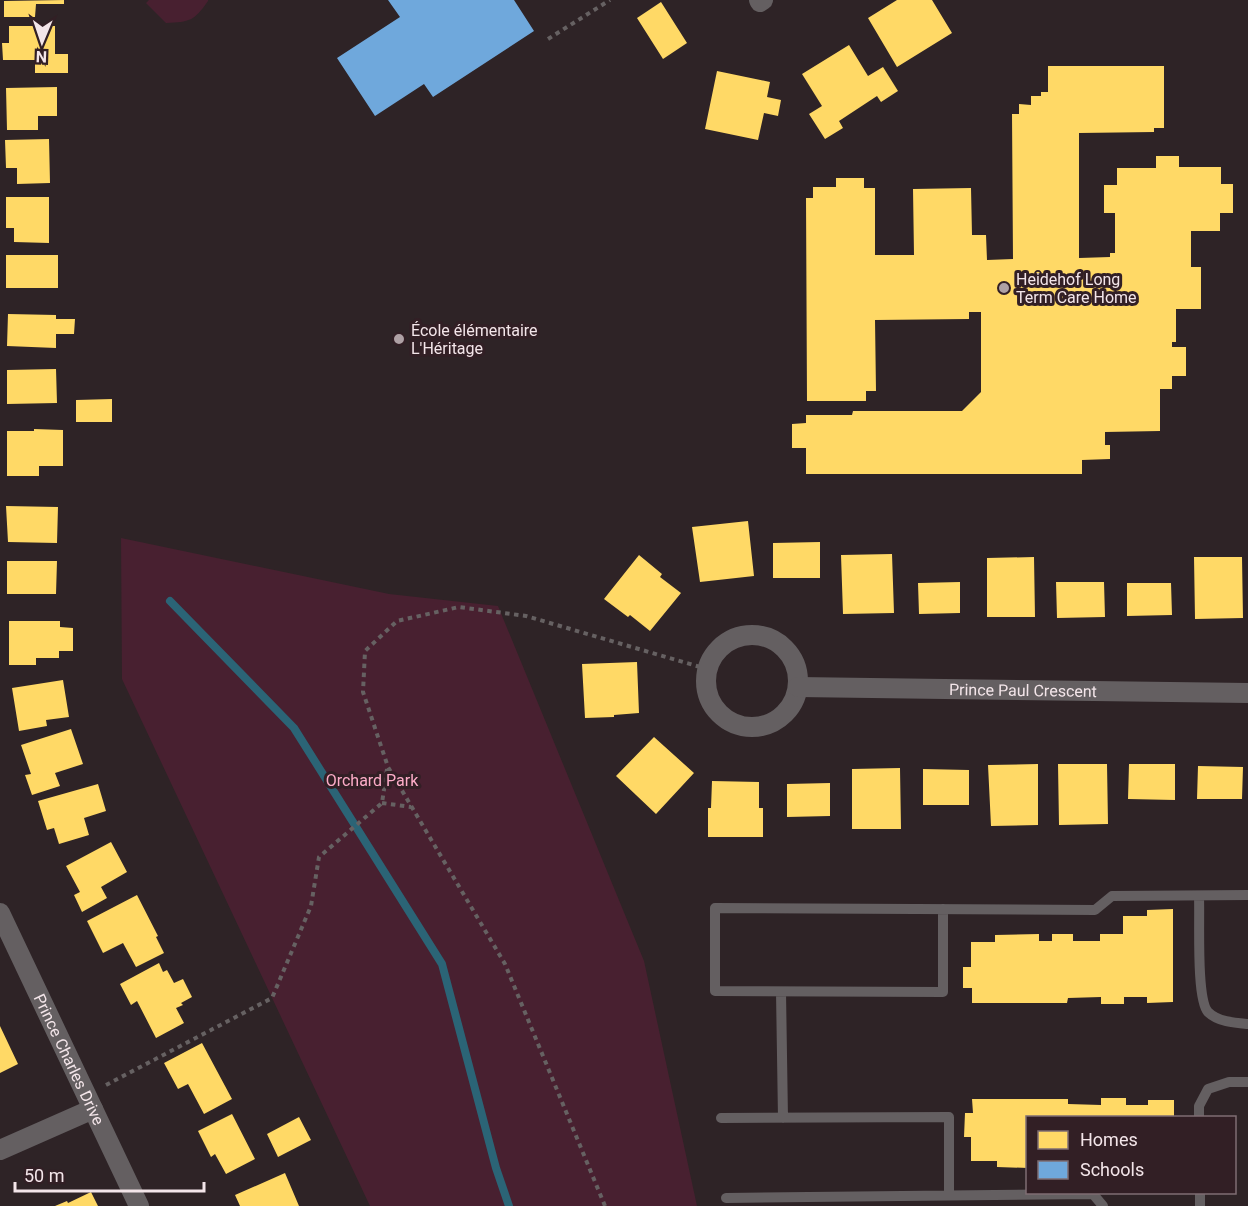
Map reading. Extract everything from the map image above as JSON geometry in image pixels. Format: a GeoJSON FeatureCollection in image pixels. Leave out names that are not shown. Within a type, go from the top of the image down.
{"type":"FeatureCollection","features":[{"type":"Feature","properties":{"kind":"street"},"geometry":{"type":"LineString","coordinates":[[749,635],[770,638],[784,647],[797,670],[798,687],[790,708],[778,719],[769,724],[753,727],[737,725],[723,717],[712,705],[705,685],[707,669],[714,654],[734,638],[749,635]]}},
{"type":"Feature","properties":{"kind":"street","name":"Prince Paul Crescent"},"geometry":{"type":"LineString","coordinates":[[798,687],[1248,693]]}},
{"type":"Feature","properties":{"kind":"street","name":"Prince Charles Drive"},"geometry":{"type":"LineString","coordinates":[[0,913],[139,1206]]}},
{"type":"Feature","properties":{"kind":"street"},"geometry":{"type":"LineString","coordinates":[[0,1150],[90,1102]]}},
{"type":"Feature","properties":{"kind":"lane"},"geometry":{"type":"LineString","coordinates":[[943,909],[943,992],[715,992],[715,908],[943,909],[1095,910],[1112,896],[1248,895]]}},
{"type":"Feature","properties":{"kind":"lane"},"geometry":{"type":"LineString","coordinates":[[1199,897],[1201,993],[1207,1012],[1219,1020],[1248,1024]]}},
{"type":"Feature","properties":{"kind":"lane"},"geometry":{"type":"LineString","coordinates":[[781,992],[783,1118]]}},
{"type":"Feature","properties":{"kind":"lane"},"geometry":{"type":"LineString","coordinates":[[1200,1116],[1200,1106],[1208,1089],[1229,1082],[1248,1082]]}},
{"type":"Feature","properties":{"kind":"lane"},"geometry":{"type":"LineString","coordinates":[[721,1118],[948,1117],[949,1196]]}},
{"type":"Feature","properties":{"kind":"lane"},"geometry":{"type":"LineString","coordinates":[[726,1198],[1093,1194],[1104,1206]]}},
{"type":"Feature","properties":{"kind":"path"},"geometry":{"type":"LineString","coordinates":[[548,39],[610,0]]}},
{"type":"Feature","properties":{"kind":"path"},"geometry":{"type":"LineString","coordinates":[[604,1206],[505,964],[388,767],[363,692],[364,651],[398,621],[459,607],[526,616],[707,669]]}},
{"type":"Feature","properties":{"kind":"path"},"geometry":{"type":"LineString","coordinates":[[90,1102],[272,998],[310,906],[319,857],[382,803],[388,767]]}},
{"type":"Feature","properties":{"kind":"path"},"geometry":{"type":"LineString","coordinates":[[382,803],[411,807]]}},
{"type":"Feature","properties":{"kind":"green space"},"geometry":{"type":"Polygon","coordinates":[[[149,0],[208,1],[191,19],[166,23],[146,3],[149,0]]]}},
{"type":"Feature","properties":{"kind":"green space","name":"Orchard Park"},"geometry":{"type":"Polygon","coordinates":[[[121,538],[389,594],[498,606],[644,961],[697,1206],[370,1206],[122,679],[121,538]]]}},
{"type":"Feature","properties":{"kind":"building: Homes"},"geometry":{"type":"Polygon","coordinates":[[[64,0],[64,4],[36,4],[35,17],[4,17],[4,1],[64,0]]]}},
{"type":"Feature","properties":{"kind":"building: Homes"},"geometry":{"type":"Polygon","coordinates":[[[897,0],[932,0],[952,33],[897,67],[868,18],[897,0]]]}},
{"type":"Feature","properties":{"kind":"building: Homes"},"geometry":{"type":"Polygon","coordinates":[[[661,2],[687,43],[663,59],[637,18],[661,2]]]}},
{"type":"Feature","properties":{"kind":"building: Homes"},"geometry":{"type":"Polygon","coordinates":[[[9,26],[55,26],[55,54],[68,54],[68,73],[35,73],[35,60],[3,60],[2,43],[9,43],[9,26]]]}},
{"type":"Feature","properties":{"kind":"building: Homes"},"geometry":{"type":"Polygon","coordinates":[[[849,45],[868,76],[883,67],[898,91],[881,102],[877,96],[839,121],[843,128],[825,139],[809,114],[822,106],[802,74],[849,45]]]}},
{"type":"Feature","properties":{"kind":"building: Homes","name":"Heidehof Long Term Care Home"},"geometry":{"type":"Polygon","coordinates":[[[1048,66],[1164,66],[1164,128],[1154,128],[1154,132],[1079,133],[1079,258],[1110,257],[1110,253],[1115,253],[1115,213],[1104,213],[1104,185],[1117,185],[1117,168],[1156,168],[1156,156],[1179,156],[1179,167],[1221,167],[1221,184],[1233,184],[1233,213],[1220,213],[1220,231],[1191,231],[1191,267],[1201,267],[1201,309],[1176,309],[1176,342],[1172,342],[1172,347],[1186,347],[1186,376],[1172,376],[1172,389],[1160,389],[1160,431],[1105,432],[1105,445],[1110,445],[1110,459],[1082,460],[1082,474],[806,474],[806,448],[792,448],[792,424],[806,423],[806,415],[852,415],[853,411],[962,411],[981,392],[981,312],[969,312],[969,319],[875,320],[876,391],[866,391],[866,401],[807,401],[806,198],[813,198],[813,187],[836,187],[836,178],[864,178],[864,188],[875,188],[875,255],[914,255],[913,189],[971,188],[972,235],[986,235],[987,260],[1013,259],[1012,114],[1019,114],[1019,104],[1031,105],[1031,96],[1041,96],[1041,92],[1048,92],[1048,66]]]}},
{"type":"Feature","properties":{"kind":"building: Homes"},"geometry":{"type":"Polygon","coordinates":[[[717,71],[770,82],[767,97],[781,100],[778,116],[764,113],[758,140],[705,129],[717,71]]]}},
{"type":"Feature","properties":{"kind":"building: Homes"},"geometry":{"type":"Polygon","coordinates":[[[57,87],[57,116],[38,116],[38,130],[7,130],[6,88],[57,87]]]}},
{"type":"Feature","properties":{"kind":"building: Homes"},"geometry":{"type":"Polygon","coordinates":[[[49,139],[50,183],[17,184],[17,168],[6,168],[5,140],[49,139]]]}},
{"type":"Feature","properties":{"kind":"building: Homes"},"geometry":{"type":"Polygon","coordinates":[[[6,197],[49,197],[49,243],[14,242],[14,228],[6,228],[6,197]]]}},
{"type":"Feature","properties":{"kind":"building: Homes"},"geometry":{"type":"Polygon","coordinates":[[[6,255],[58,255],[58,288],[6,288],[6,255]]]}},
{"type":"Feature","properties":{"kind":"building: Homes"},"geometry":{"type":"Polygon","coordinates":[[[8,314],[56,315],[56,319],[75,319],[74,334],[56,334],[56,348],[7,346],[8,314]]]}},
{"type":"Feature","properties":{"kind":"building: Homes"},"geometry":{"type":"Polygon","coordinates":[[[56,369],[57,403],[7,404],[7,370],[56,369]]]}},
{"type":"Feature","properties":{"kind":"building: Homes"},"geometry":{"type":"Polygon","coordinates":[[[112,399],[112,422],[76,422],[76,400],[112,399]]]}},
{"type":"Feature","properties":{"kind":"building: Homes"},"geometry":{"type":"Polygon","coordinates":[[[34,429],[63,430],[63,466],[39,466],[39,476],[7,476],[7,431],[34,431],[34,429]]]}},
{"type":"Feature","properties":{"kind":"building: Homes"},"geometry":{"type":"Polygon","coordinates":[[[6,506],[58,507],[57,543],[8,542],[6,506]]]}},
{"type":"Feature","properties":{"kind":"building: Homes"},"geometry":{"type":"Polygon","coordinates":[[[748,521],[754,576],[700,582],[692,527],[748,521]]]}},
{"type":"Feature","properties":{"kind":"building: Homes"},"geometry":{"type":"Polygon","coordinates":[[[820,542],[820,578],[773,578],[773,543],[820,542]]]}},
{"type":"Feature","properties":{"kind":"building: Homes"},"geometry":{"type":"Polygon","coordinates":[[[892,554],[894,613],[843,614],[841,555],[892,554]]]}},
{"type":"Feature","properties":{"kind":"building: Homes"},"geometry":{"type":"Polygon","coordinates":[[[639,555],[662,574],[660,577],[681,593],[650,631],[604,599],[639,555]]]}},
{"type":"Feature","properties":{"kind":"building: Homes"},"geometry":{"type":"Polygon","coordinates":[[[1034,557],[1035,617],[987,617],[987,558],[1034,557]]]}},
{"type":"Feature","properties":{"kind":"building: Homes"},"geometry":{"type":"Polygon","coordinates":[[[1194,557],[1242,557],[1243,618],[1195,619],[1194,557]]]}},
{"type":"Feature","properties":{"kind":"building: Homes"},"geometry":{"type":"Polygon","coordinates":[[[7,561],[57,561],[56,594],[7,594],[7,561]]]}},
{"type":"Feature","properties":{"kind":"building: Homes"},"geometry":{"type":"Polygon","coordinates":[[[960,582],[960,613],[919,614],[918,583],[960,582]]]}},
{"type":"Feature","properties":{"kind":"building: Homes"},"geometry":{"type":"Polygon","coordinates":[[[1056,582],[1104,582],[1105,617],[1057,618],[1056,582]]]}},
{"type":"Feature","properties":{"kind":"building: Homes"},"geometry":{"type":"Polygon","coordinates":[[[1127,583],[1171,583],[1172,615],[1127,616],[1127,583]]]}},
{"type":"Feature","properties":{"kind":"building: Homes"},"geometry":{"type":"Polygon","coordinates":[[[9,621],[60,621],[60,627],[73,628],[73,651],[59,651],[59,658],[36,658],[36,665],[9,665],[9,621]]]}},
{"type":"Feature","properties":{"kind":"building: Homes"},"geometry":{"type":"Polygon","coordinates":[[[637,662],[639,713],[585,718],[582,664],[637,662]]]}},
{"type":"Feature","properties":{"kind":"building: Homes"},"geometry":{"type":"Polygon","coordinates":[[[63,680],[69,717],[46,720],[47,726],[19,731],[12,688],[63,680]]]}},
{"type":"Feature","properties":{"kind":"building: Homes"},"geometry":{"type":"Polygon","coordinates":[[[71,729],[83,764],[55,773],[60,786],[32,795],[25,775],[31,774],[21,745],[71,729]]]}},
{"type":"Feature","properties":{"kind":"building: Homes"},"geometry":{"type":"Polygon","coordinates":[[[654,737],[694,773],[656,814],[616,776],[654,737]]]}},
{"type":"Feature","properties":{"kind":"building: Homes"},"geometry":{"type":"Polygon","coordinates":[[[1038,764],[1038,825],[991,826],[988,765],[1038,764]]]}},
{"type":"Feature","properties":{"kind":"building: Homes"},"geometry":{"type":"Polygon","coordinates":[[[1058,764],[1107,764],[1108,824],[1059,825],[1058,764]]]}},
{"type":"Feature","properties":{"kind":"building: Homes"},"geometry":{"type":"Polygon","coordinates":[[[1129,764],[1175,764],[1175,800],[1128,799],[1129,764]]]}},
{"type":"Feature","properties":{"kind":"building: Homes"},"geometry":{"type":"Polygon","coordinates":[[[1198,766],[1243,767],[1242,799],[1197,799],[1198,766]]]}},
{"type":"Feature","properties":{"kind":"building: Homes"},"geometry":{"type":"Polygon","coordinates":[[[900,768],[901,829],[852,829],[852,769],[900,768]]]}},
{"type":"Feature","properties":{"kind":"building: Homes"},"geometry":{"type":"Polygon","coordinates":[[[923,769],[969,770],[969,805],[923,805],[923,769]]]}},
{"type":"Feature","properties":{"kind":"building: Homes"},"geometry":{"type":"Polygon","coordinates":[[[712,781],[759,782],[759,808],[763,808],[763,837],[708,837],[708,808],[711,808],[712,781]]]}},
{"type":"Feature","properties":{"kind":"building: Homes"},"geometry":{"type":"Polygon","coordinates":[[[830,783],[830,816],[787,817],[787,784],[830,783]]]}},
{"type":"Feature","properties":{"kind":"building: Homes"},"geometry":{"type":"Polygon","coordinates":[[[98,784],[106,811],[84,818],[89,835],[59,844],[54,828],[47,830],[38,801],[98,784]]]}},
{"type":"Feature","properties":{"kind":"building: Homes"},"geometry":{"type":"Polygon","coordinates":[[[111,842],[127,872],[101,887],[107,898],[82,912],[74,895],[80,892],[66,866],[111,842]]]}},
{"type":"Feature","properties":{"kind":"building: Homes"},"geometry":{"type":"Polygon","coordinates":[[[137,895],[164,953],[136,967],[123,943],[103,953],[87,921],[137,895]]]}},
{"type":"Feature","properties":{"kind":"building: Homes"},"geometry":{"type":"Polygon","coordinates":[[[1173,909],[1173,1002],[1147,1003],[1147,997],[1124,997],[1124,1004],[1101,1004],[1101,997],[1068,998],[1067,1003],[972,1003],[972,988],[963,988],[963,967],[971,967],[971,942],[995,942],[995,935],[1039,934],[1039,941],[1052,941],[1052,934],[1073,934],[1073,941],[1100,941],[1100,934],[1123,934],[1123,916],[1147,916],[1147,910],[1173,909]]]}},
{"type":"Feature","properties":{"kind":"building: Homes"},"geometry":{"type":"Polygon","coordinates":[[[159,963],[163,972],[167,970],[174,983],[183,979],[192,997],[176,1008],[184,1023],[156,1038],[137,1001],[131,1005],[120,984],[159,963]]]}},
{"type":"Feature","properties":{"kind":"building: Homes"},"geometry":{"type":"Polygon","coordinates":[[[0,1026],[18,1064],[0,1073],[0,1026]]]}},
{"type":"Feature","properties":{"kind":"building: Homes"},"geometry":{"type":"Polygon","coordinates":[[[202,1043],[232,1099],[204,1114],[188,1084],[178,1089],[164,1063],[202,1043]]]}},
{"type":"Feature","properties":{"kind":"building: Homes"},"geometry":{"type":"Polygon","coordinates":[[[1101,1098],[1126,1098],[1126,1105],[1148,1105],[1148,1100],[1174,1100],[1174,1116],[1026,1116],[1026,1168],[997,1167],[997,1161],[971,1161],[971,1137],[964,1137],[965,1113],[973,1113],[972,1099],[1068,1099],[1068,1104],[1101,1105],[1101,1098]]]}},
{"type":"Feature","properties":{"kind":"building: Homes"},"geometry":{"type":"Polygon","coordinates":[[[232,1114],[255,1159],[226,1174],[215,1154],[211,1157],[198,1131],[232,1114]]]}},
{"type":"Feature","properties":{"kind":"building: Homes"},"geometry":{"type":"Polygon","coordinates":[[[299,1117],[311,1140],[278,1157],[267,1134],[299,1117]]]}},
{"type":"Feature","properties":{"kind":"building: Homes"},"geometry":{"type":"Polygon","coordinates":[[[285,1173],[299,1206],[240,1206],[235,1195],[285,1173]]]}},
{"type":"Feature","properties":{"kind":"building: Homes"},"geometry":{"type":"Polygon","coordinates":[[[91,1192],[98,1206],[55,1206],[67,1201],[68,1203],[91,1192]]]}},
{"type":"Feature","properties":{"kind":"building: Schools"},"geometry":{"type":"Polygon","coordinates":[[[388,0],[514,0],[534,31],[433,97],[424,84],[375,116],[337,58],[400,17],[388,0]]]}},
{"type":"Feature","properties":{"kind":"waterway"},"geometry":{"type":"LineString","coordinates":[[170,601],[294,728],[442,964],[496,1168],[509,1206]]}},
{"type":"Feature","properties":{"kind":"place","name":"Heidehof Long Term Care Home"},"geometry":{"type":"Point","coordinates":[1004,288]}},
{"type":"Feature","properties":{"kind":"place","name":"École élémentaire L'Héritage"},"geometry":{"type":"Point","coordinates":[399,339]}}]}
